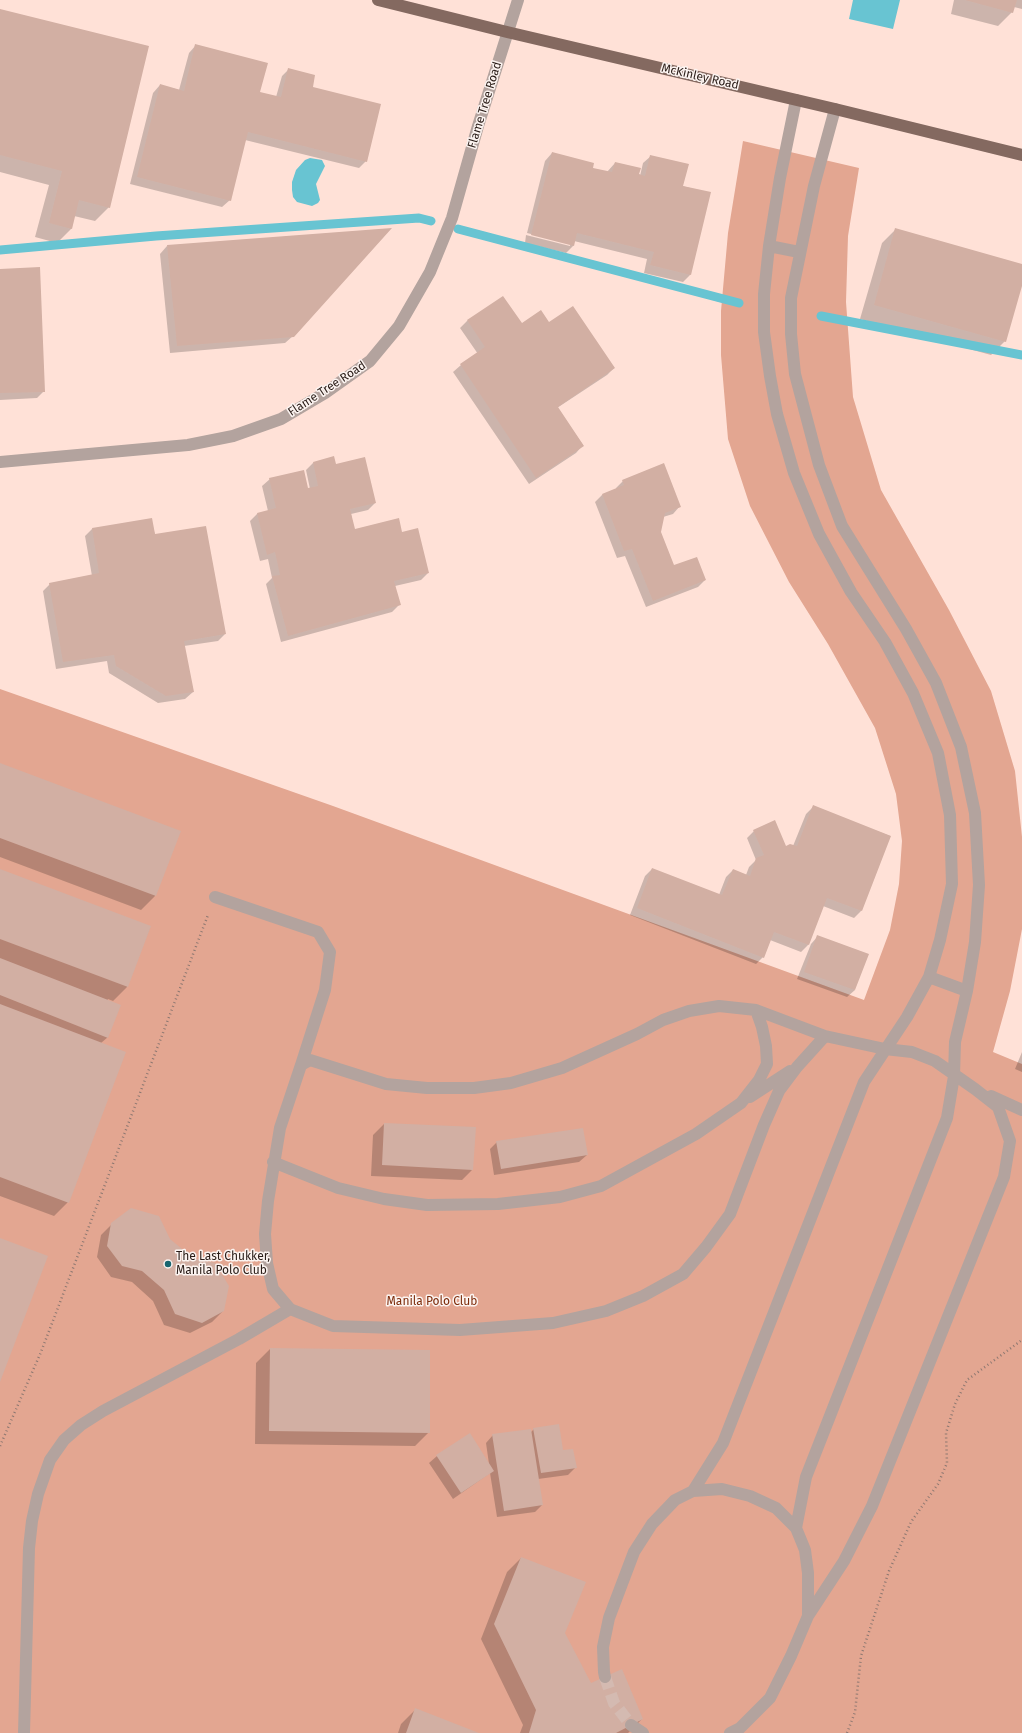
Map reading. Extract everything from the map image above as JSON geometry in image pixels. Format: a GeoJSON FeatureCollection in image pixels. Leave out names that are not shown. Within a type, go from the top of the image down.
{"type":"FeatureCollection","features":[{"type":"Feature","properties":{"kind":"main road","name":"McKinley Road"},"geometry":{"type":"LineString","coordinates":[[378,0],[1022,155]]}},
{"type":"Feature","properties":{"kind":"street","name":"Flame Tree Road"},"geometry":{"type":"LineString","coordinates":[[0,462],[188,445],[232,436],[281,419],[325,393],[370,361],[399,326],[430,272],[452,218],[476,133],[518,0]]}},
{"type":"Feature","properties":{"kind":"street"},"geometry":{"type":"LineString","coordinates":[[693,1491],[723,1444],[864,1082],[907,1017],[929,976],[940,940],[952,884],[950,815],[938,753],[913,693],[885,642],[851,592],[819,534],[794,473],[777,414],[764,332],[764,294],[769,246],[780,173],[796,100]]}},
{"type":"Feature","properties":{"kind":"street"},"geometry":{"type":"LineString","coordinates":[[796,1528],[806,1477],[947,1118],[954,1076],[955,1042],[967,991],[975,942],[979,885],[975,813],[961,747],[936,683],[906,629],[842,526],[819,465],[795,374],[791,334],[791,298],[799,252],[814,186],[835,109]]}},
{"type":"Feature","properties":{"kind":"street"},"geometry":{"type":"LineString","coordinates":[[769,246],[799,252]]}},
{"type":"Feature","properties":{"kind":"street"},"geometry":{"type":"LineString","coordinates":[[215,897],[318,932],[330,952],[325,990],[280,1128],[273,1162],[265,1234],[267,1263],[273,1289],[290,1309],[333,1326],[460,1330],[553,1323],[606,1310],[644,1296],[683,1274],[706,1247],[730,1214],[764,1125],[779,1091],[797,1067],[825,1036]]}},
{"type":"Feature","properties":{"kind":"street"},"geometry":{"type":"LineString","coordinates":[[929,976],[967,991]]}},
{"type":"Feature","properties":{"kind":"street"},"geometry":{"type":"LineString","coordinates":[[301,1065],[310,1060],[386,1084],[427,1088],[474,1088],[511,1083],[562,1068],[637,1034],[663,1020],[690,1011],[719,1006],[756,1010],[825,1036],[885,1049],[912,1052],[935,1061],[998,1107],[1010,1141],[1004,1177],[872,1506],[844,1561],[808,1616],[792,1656],[770,1698],[740,1728],[730,1733]]}},
{"type":"Feature","properties":{"kind":"street"},"geometry":{"type":"LineString","coordinates":[[741,1103],[759,1080],[766,1064],[766,1046],[762,1027],[756,1010]]}},
{"type":"Feature","properties":{"kind":"street"},"geometry":{"type":"LineString","coordinates":[[273,1162],[338,1188],[384,1200],[427,1205],[498,1204],[552,1198],[602,1186],[696,1134],[797,1067]]}},
{"type":"Feature","properties":{"kind":"street"},"geometry":{"type":"LineString","coordinates":[[975,1089],[1022,1110]]}},
{"type":"Feature","properties":{"kind":"street"},"geometry":{"type":"LineString","coordinates":[[24,1733],[30,1534],[38,1494],[50,1460],[64,1440],[86,1421],[239,1339],[290,1309]]}},
{"type":"Feature","properties":{"kind":"street"},"geometry":{"type":"LineString","coordinates":[[605,1677],[603,1647],[608,1618],[634,1552],[652,1524],[675,1500],[693,1491],[722,1489],[750,1496],[776,1508],[796,1528],[805,1550],[808,1573],[808,1616]]}},
{"type":"Feature","properties":{"kind":"street"},"geometry":{"type":"LineString","coordinates":[[631,1725],[642,1733]]}},
{"type":"Feature","properties":{"kind":"path"},"geometry":{"type":"LineString","coordinates":[[0,1446],[41,1352],[215,897]]}},
{"type":"Feature","properties":{"kind":"path"},"geometry":{"type":"LineString","coordinates":[[847,1733],[855,1712],[861,1656],[889,1571],[911,1522],[938,1484],[947,1463],[946,1433],[955,1404],[967,1380],[1022,1340]]}},
{"type":"Feature","properties":{"kind":"green space","name":"Manila Polo Club"},"geometry":{"type":"Polygon","coordinates":[[[743,141],[859,168],[848,236],[846,302],[853,397],[881,490],[949,610],[991,691],[1015,771],[1022,837],[1022,929],[1010,991],[993,1052],[1022,1064],[1022,1733],[0,1733],[0,689],[333,806],[864,1000],[890,930],[899,884],[902,841],[896,794],[875,728],[828,644],[789,582],[750,506],[728,439],[721,355],[721,311],[728,233],[743,141]]]}},
{"type":"Feature","properties":{"kind":"water"},"geometry":{"type":"Polygon","coordinates":[[[853,0],[900,0],[893,29],[849,19],[853,0]]]}},
{"type":"Feature","properties":{"kind":"water"},"geometry":{"type":"Polygon","coordinates":[[[310,158],[322,160],[325,166],[316,184],[320,200],[312,206],[297,202],[293,197],[292,190],[292,182],[296,170],[305,160],[310,158]]]}},
{"type":"Feature","properties":{"kind":"building"},"geometry":{"type":"Polygon","coordinates":[[[965,0],[1017,0],[1013,13],[965,0]]]}},
{"type":"Feature","properties":{"kind":"building"},"geometry":{"type":"Polygon","coordinates":[[[0,9],[149,46],[110,208],[79,200],[72,229],[49,223],[62,171],[0,155],[0,9]]]}},
{"type":"Feature","properties":{"kind":"building"},"geometry":{"type":"Polygon","coordinates":[[[195,44],[268,63],[260,92],[281,97],[288,68],[315,75],[313,87],[381,104],[367,162],[248,132],[231,201],[137,177],[160,84],[184,91],[195,44]]]}},
{"type":"Feature","properties":{"kind":"building"},"geometry":{"type":"Polygon","coordinates":[[[552,152],[594,163],[593,168],[612,172],[615,162],[641,168],[639,174],[645,176],[650,155],[689,164],[683,186],[711,192],[691,275],[650,265],[654,252],[577,233],[574,246],[531,235],[552,152]]]}},
{"type":"Feature","properties":{"kind":"building"},"geometry":{"type":"Polygon","coordinates":[[[392,228],[294,337],[177,346],[167,245],[392,228]]]}},
{"type":"Feature","properties":{"kind":"building"},"geometry":{"type":"Polygon","coordinates":[[[895,228],[1022,264],[1022,286],[1006,342],[874,305],[895,228]]]}},
{"type":"Feature","properties":{"kind":"building"},"geometry":{"type":"Polygon","coordinates":[[[40,267],[45,392],[0,393],[0,269],[40,267]]]}},
{"type":"Feature","properties":{"kind":"building"},"geometry":{"type":"Polygon","coordinates":[[[503,296],[522,323],[541,310],[549,322],[573,306],[615,368],[558,407],[584,446],[536,478],[460,364],[485,347],[467,320],[503,296]]]}},
{"type":"Feature","properties":{"kind":"building"},"geometry":{"type":"Polygon","coordinates":[[[334,456],[336,464],[365,457],[376,503],[350,509],[355,529],[399,518],[402,532],[418,528],[429,573],[394,581],[401,605],[288,636],[272,576],[280,575],[275,552],[267,555],[257,513],[276,508],[269,478],[304,470],[308,488],[318,486],[313,462],[334,456]]]}},
{"type":"Feature","properties":{"kind":"building"},"geometry":{"type":"Polygon","coordinates":[[[664,463],[681,507],[665,513],[661,532],[674,565],[697,557],[706,580],[653,601],[632,549],[624,551],[602,494],[624,485],[622,480],[664,463]]]}},
{"type":"Feature","properties":{"kind":"building"},"geometry":{"type":"Polygon","coordinates":[[[152,518],[155,534],[206,526],[226,634],[184,641],[194,692],[166,696],[116,666],[114,655],[63,662],[49,583],[99,573],[92,528],[152,518]]]}},
{"type":"Feature","properties":{"kind":"building"},"geometry":{"type":"Polygon","coordinates":[[[0,763],[181,831],[156,896],[0,838],[0,763]]]}},
{"type":"Feature","properties":{"kind":"building"},"geometry":{"type":"Polygon","coordinates":[[[813,805],[891,836],[862,911],[827,898],[809,945],[774,932],[764,958],[637,908],[652,868],[722,895],[733,869],[750,876],[756,858],[764,855],[753,830],[775,820],[786,846],[790,844],[797,846],[813,805]]]}},
{"type":"Feature","properties":{"kind":"building"},"geometry":{"type":"Polygon","coordinates":[[[0,869],[151,926],[128,987],[0,939],[0,869]]]}},
{"type":"Feature","properties":{"kind":"building"},"geometry":{"type":"Polygon","coordinates":[[[817,935],[869,954],[855,990],[804,972],[817,935]]]}},
{"type":"Feature","properties":{"kind":"building"},"geometry":{"type":"Polygon","coordinates":[[[0,958],[121,1005],[108,1038],[0,995],[0,958]]]}},
{"type":"Feature","properties":{"kind":"building"},"geometry":{"type":"Polygon","coordinates":[[[0,1004],[126,1052],[69,1203],[0,1177],[0,1004]]]}},
{"type":"Feature","properties":{"kind":"building"},"geometry":{"type":"Polygon","coordinates":[[[384,1123],[476,1127],[473,1170],[382,1165],[384,1123]]]}},
{"type":"Feature","properties":{"kind":"building"},"geometry":{"type":"Polygon","coordinates":[[[583,1128],[588,1155],[501,1169],[496,1141],[583,1128]]]}},
{"type":"Feature","properties":{"kind":"building","name":"The Last Chukker, Manila Polo Club"},"geometry":{"type":"Polygon","coordinates":[[[131,1208],[159,1216],[170,1239],[193,1258],[215,1263],[229,1286],[224,1311],[202,1323],[175,1314],[164,1290],[142,1271],[122,1266],[107,1246],[111,1223],[131,1208]]]}},
{"type":"Feature","properties":{"kind":"building"},"geometry":{"type":"Polygon","coordinates":[[[0,1238],[48,1256],[0,1382],[0,1238]]]}},
{"type":"Feature","properties":{"kind":"building"},"geometry":{"type":"Polygon","coordinates":[[[270,1348],[430,1350],[430,1433],[269,1431],[270,1348]]]}},
{"type":"Feature","properties":{"kind":"building"},"geometry":{"type":"Polygon","coordinates":[[[559,1424],[563,1450],[573,1449],[577,1468],[541,1473],[533,1428],[559,1424]]]}},
{"type":"Feature","properties":{"kind":"building"},"geometry":{"type":"Polygon","coordinates":[[[531,1429],[543,1505],[504,1511],[492,1434],[531,1429]]]}},
{"type":"Feature","properties":{"kind":"building"},"geometry":{"type":"Polygon","coordinates":[[[470,1433],[494,1471],[461,1493],[436,1455],[470,1433]]]}},
{"type":"Feature","properties":{"kind":"building"},"geometry":{"type":"Polygon","coordinates":[[[521,1557],[586,1582],[565,1633],[591,1683],[622,1669],[643,1719],[616,1733],[529,1733],[536,1710],[494,1624],[521,1557]]]}},
{"type":"Feature","properties":{"kind":"building"},"geometry":{"type":"Polygon","coordinates":[[[415,1708],[479,1733],[406,1733],[415,1708]]]}},
{"type":"Feature","properties":{"kind":"waterway"},"geometry":{"type":"LineString","coordinates":[[0,250],[156,236],[419,218],[431,221]]}},
{"type":"Feature","properties":{"kind":"waterway"},"geometry":{"type":"LineString","coordinates":[[458,229],[739,303]]}},
{"type":"Feature","properties":{"kind":"waterway"},"geometry":{"type":"LineString","coordinates":[[821,316],[1022,355]]}},
{"type":"Feature","properties":{"kind":"tunnel"},"geometry":{"type":"LineString","coordinates":[[605,1677],[614,1703],[631,1725]]}},
{"type":"Feature","properties":{"kind":"place","name":"The Last Chukker, Manila Polo Club"},"geometry":{"type":"Point","coordinates":[168,1264]}}]}
